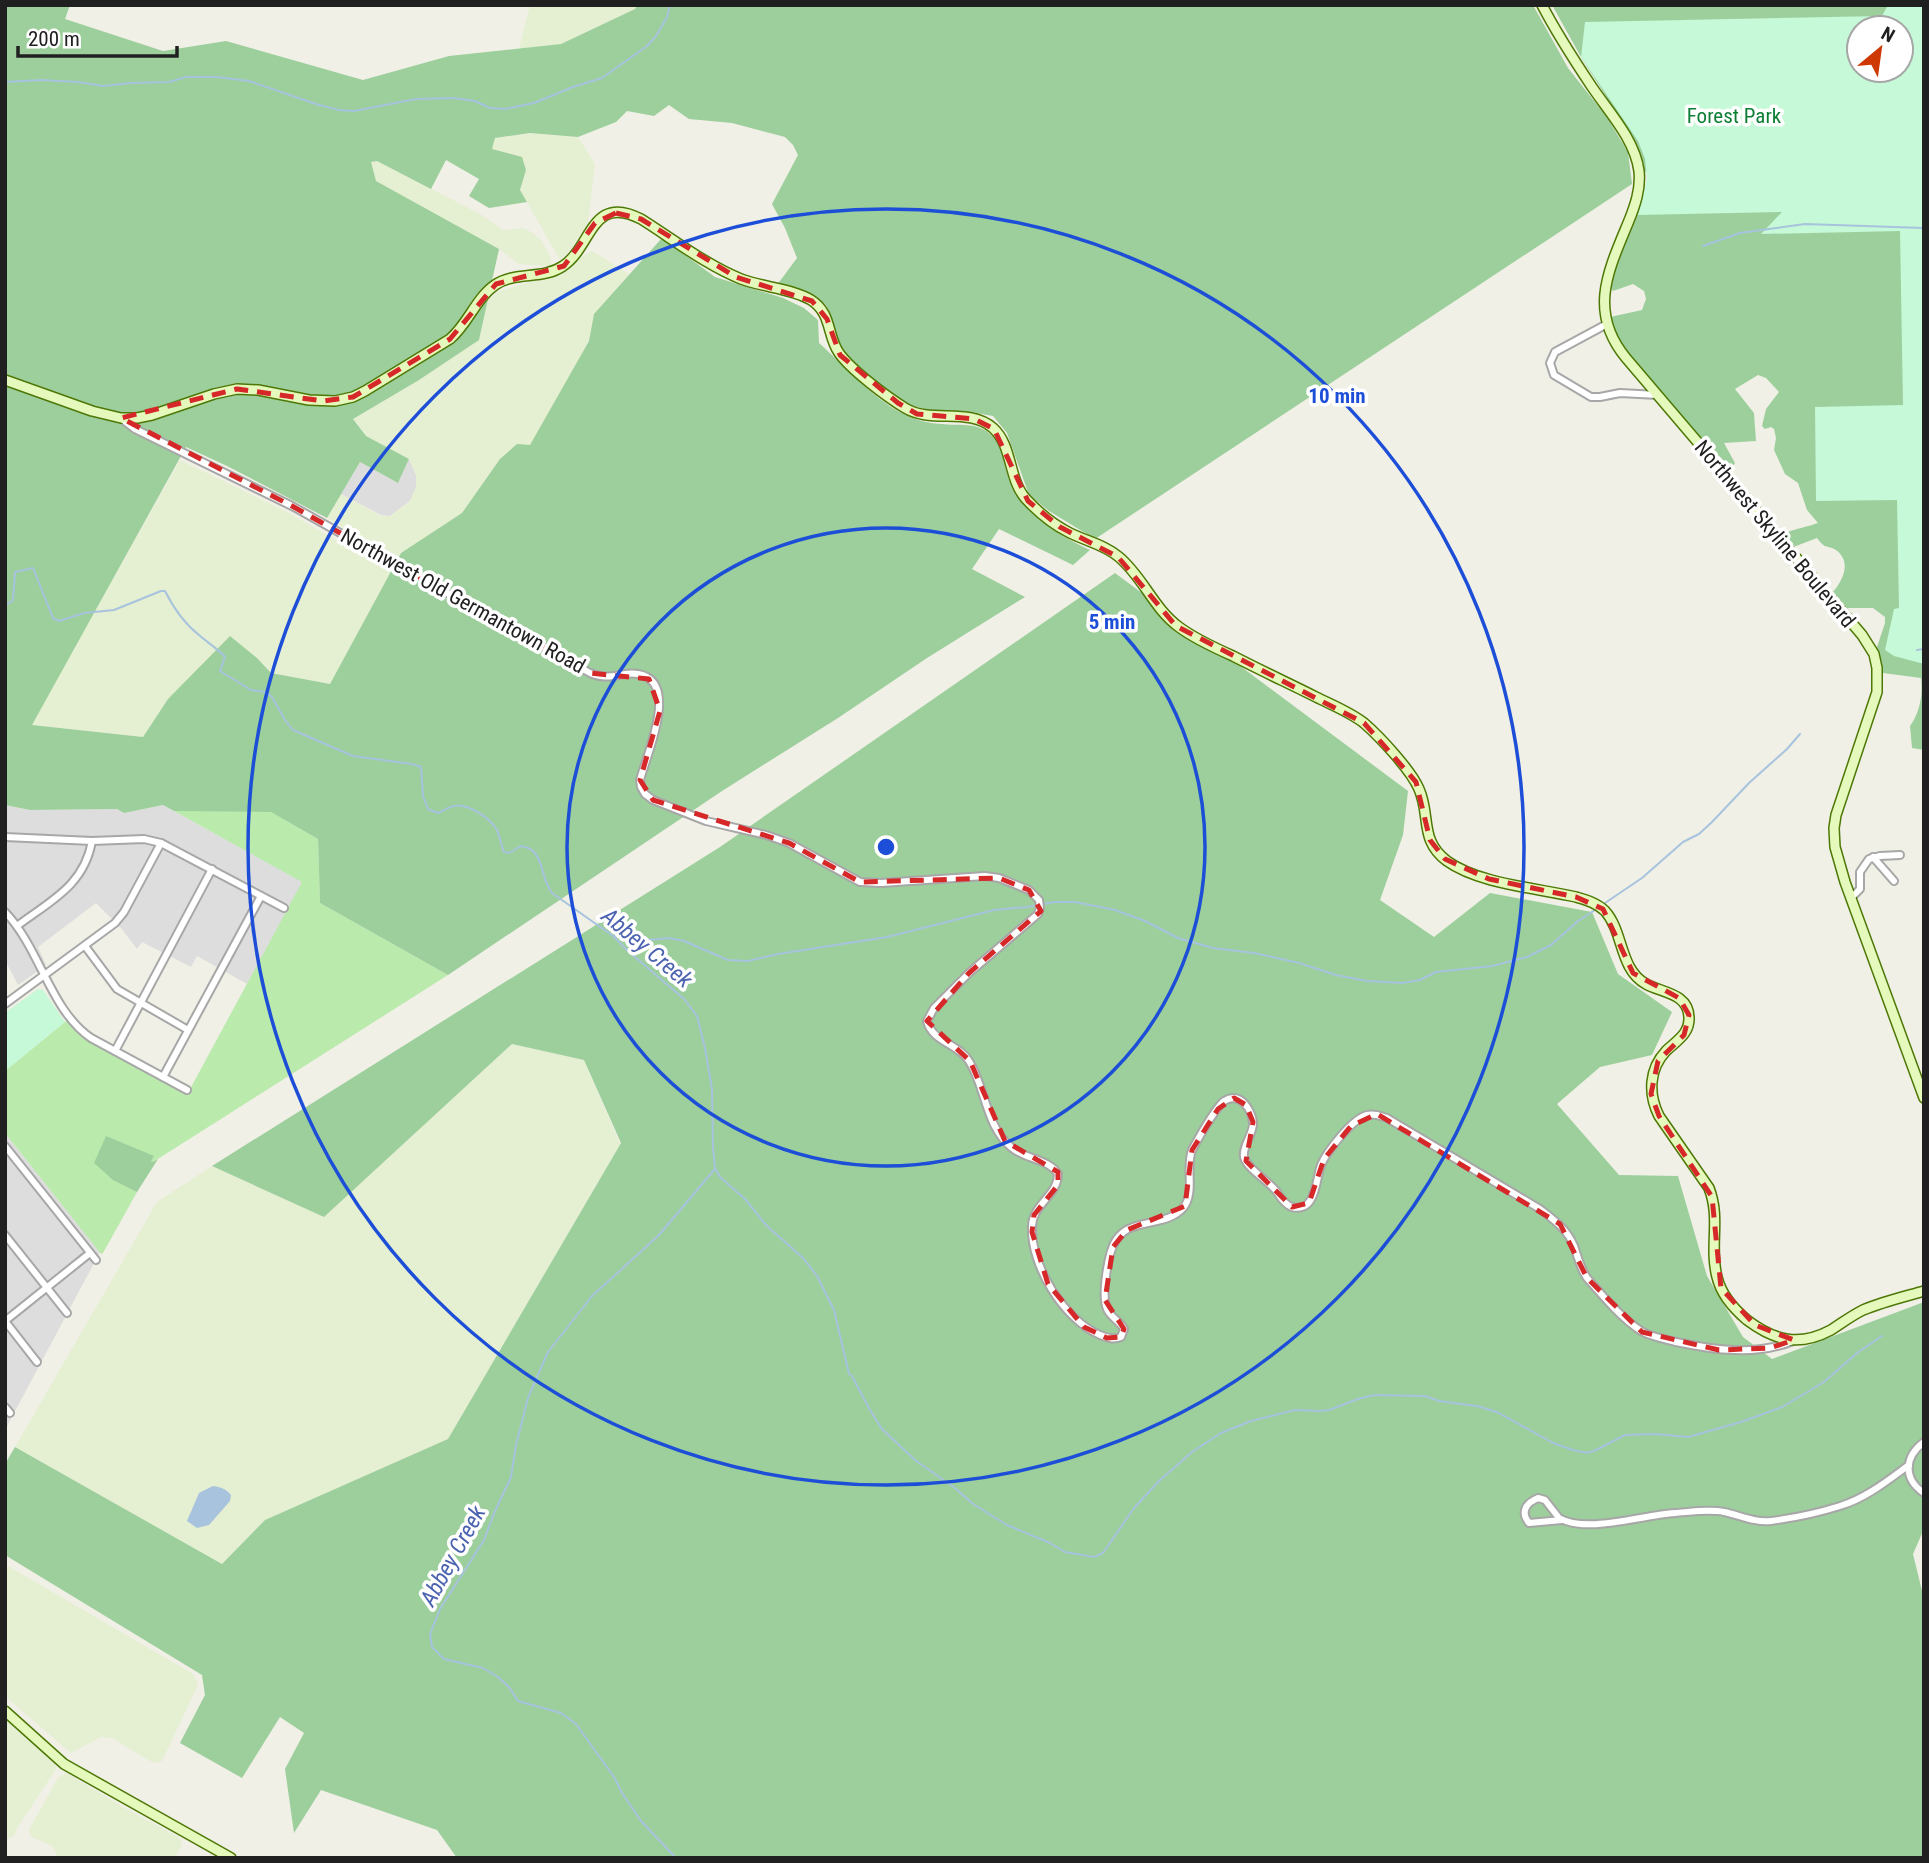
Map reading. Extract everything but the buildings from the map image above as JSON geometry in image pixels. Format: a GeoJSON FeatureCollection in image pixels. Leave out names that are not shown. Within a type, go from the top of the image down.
{"type":"FeatureCollection","features":[{"type":"Feature","properties":{"kind":"main road","name":"Northwest Skyline Boulevard"},"geometry":{"type":"LineString","coordinates":[[1542,5],[1567,50],[1628,140],[1638,167],[1637,199],[1611,264],[1604,298],[1607,324],[1617,347],[1862,635],[1874,654],[1877,692],[1839,802],[1834,828],[1835,847],[1839,865],[1924,1098]]}},
{"type":"Feature","properties":{"kind":"main road"},"geometry":{"type":"LineString","coordinates":[[5,380],[92,411],[121,418],[152,415],[237,389],[323,401],[353,397],[450,339],[496,284],[564,266],[575,256],[594,223],[616,213],[635,216],[736,277],[812,300],[825,315],[833,343],[840,355],[898,403],[917,415],[974,419],[994,429],[1003,443],[1015,481],[1028,501],[1060,527],[1118,557],[1132,570],[1176,626],[1364,723],[1416,782],[1423,800],[1426,831],[1436,850],[1445,859],[1464,870],[1489,879],[1576,897],[1603,909],[1610,918],[1633,974],[1644,983],[1679,998],[1685,1004],[1689,1015],[1684,1035],[1658,1061],[1653,1073],[1651,1094],[1659,1116],[1705,1180],[1712,1197],[1716,1217],[1714,1259],[1720,1288],[1737,1310],[1772,1335],[1802,1340],[1818,1336],[1852,1315],[1875,1305],[1924,1291]]}},
{"type":"Feature","properties":{"kind":"main road"},"geometry":{"type":"LineString","coordinates":[[5,1711],[64,1764],[231,1858]]}},
{"type":"Feature","properties":{"kind":"street"},"geometry":{"type":"LineString","coordinates":[[1607,324],[1555,352],[1550,363],[1554,374],[1591,397],[1620,393],[1658,395]]}},
{"type":"Feature","properties":{"kind":"street","name":"Northwest Old Germantown Road"},"geometry":{"type":"LineString","coordinates":[[121,418],[135,429],[292,506],[590,673],[610,678],[633,674],[649,679],[658,693],[660,711],[640,780],[645,794],[653,800],[706,821],[789,843],[860,882],[985,876],[1016,884],[1035,895],[1039,900],[1038,914],[969,973],[934,1008],[927,1021],[934,1034],[956,1047],[970,1061],[991,1117],[1005,1141],[1021,1154],[1050,1166],[1058,1174],[1056,1187],[1034,1215],[1032,1232],[1048,1284],[1071,1316],[1084,1327],[1107,1338],[1121,1337],[1124,1329],[1122,1324],[1110,1314],[1105,1300],[1105,1285],[1113,1247],[1127,1230],[1163,1220],[1185,1206],[1189,1195],[1189,1157],[1192,1150],[1218,1108],[1234,1098],[1246,1105],[1253,1122],[1245,1149],[1246,1161],[1272,1185],[1286,1204],[1292,1207],[1305,1207],[1309,1203],[1324,1159],[1351,1126],[1360,1117],[1377,1114],[1540,1209],[1560,1224],[1574,1245],[1587,1278],[1642,1332],[1719,1350],[1770,1349],[1794,1340]]}},
{"type":"Feature","properties":{"kind":"street"},"geometry":{"type":"LineString","coordinates":[[5,836],[92,841],[144,839],[161,843],[284,908]]}},
{"type":"Feature","properties":{"kind":"street"},"geometry":{"type":"LineString","coordinates":[[17,926],[77,879],[87,861],[92,841]]}},
{"type":"Feature","properties":{"kind":"street"},"geometry":{"type":"LineString","coordinates":[[5,1004],[116,923],[161,843]]}},
{"type":"Feature","properties":{"kind":"street"},"geometry":{"type":"LineString","coordinates":[[1851,898],[1860,888],[1862,867],[1869,859],[1900,855]]}},
{"type":"Feature","properties":{"kind":"street"},"geometry":{"type":"LineString","coordinates":[[1873,857],[1894,881]]}},
{"type":"Feature","properties":{"kind":"street"},"geometry":{"type":"LineString","coordinates":[[115,1051],[212,869]]}},
{"type":"Feature","properties":{"kind":"street"},"geometry":{"type":"LineString","coordinates":[[163,1077],[261,896]]}},
{"type":"Feature","properties":{"kind":"street"},"geometry":{"type":"LineString","coordinates":[[5,912],[17,926],[79,1029],[187,1090]]}},
{"type":"Feature","properties":{"kind":"street"},"geometry":{"type":"LineString","coordinates":[[85,946],[117,989],[188,1030]]}},
{"type":"Feature","properties":{"kind":"street"},"geometry":{"type":"LineString","coordinates":[[5,1146],[96,1260]]}},
{"type":"Feature","properties":{"kind":"street"},"geometry":{"type":"LineString","coordinates":[[5,1235],[67,1313]]}},
{"type":"Feature","properties":{"kind":"street"},"geometry":{"type":"LineString","coordinates":[[37,1362],[5,1321],[90,1253]]}},
{"type":"Feature","properties":{"kind":"street"},"geometry":{"type":"LineString","coordinates":[[1924,1442],[1911,1455],[1909,1465],[1912,1483],[1924,1493]]}},
{"type":"Feature","properties":{"kind":"street"},"geometry":{"type":"LineString","coordinates":[[1562,1520],[1553,1513],[1545,1500],[1538,1498],[1527,1504],[1525,1509],[1525,1518],[1529,1523],[1562,1520],[1584,1526],[1674,1513],[1720,1511],[1771,1521],[1839,1506],[1862,1497],[1909,1465]]}},
{"type":"Feature","properties":{"kind":"highlighted area"},"geometry":{"type":"Polygon","coordinates":[[[616,213],[641,219],[736,277],[812,301],[827,319],[840,355],[898,403],[917,414],[974,419],[994,429],[1028,501],[1060,527],[1118,557],[1176,626],[1364,723],[1416,782],[1430,840],[1445,859],[1489,879],[1576,897],[1603,909],[1633,973],[1679,998],[1689,1015],[1684,1035],[1658,1061],[1651,1094],[1659,1116],[1712,1197],[1721,1288],[1755,1325],[1794,1340],[1770,1348],[1719,1350],[1642,1332],[1587,1278],[1560,1224],[1377,1114],[1351,1126],[1324,1159],[1309,1203],[1292,1207],[1246,1161],[1253,1122],[1246,1105],[1234,1098],[1218,1109],[1192,1150],[1185,1206],[1127,1230],[1113,1247],[1105,1300],[1124,1329],[1121,1337],[1107,1338],[1084,1327],[1048,1284],[1032,1232],[1034,1215],[1058,1185],[1058,1172],[1005,1141],[970,1061],[927,1021],[969,973],[1041,911],[1029,890],[999,878],[860,882],[789,843],[653,800],[640,780],[660,711],[649,679],[590,673],[292,506],[121,418],[237,389],[323,401],[353,397],[450,339],[496,284],[564,266],[595,223],[616,213]]]}},
{"type":"Feature","properties":{"kind":"shaded area"},"geometry":{"type":"Polygon","coordinates":[[[409,459],[416,475],[416,487],[410,501],[390,516],[381,515],[341,494],[360,462],[398,483],[409,459]]]}},
{"type":"Feature","properties":{"kind":"shaded area"},"geometry":{"type":"Polygon","coordinates":[[[5,805],[30,810],[117,809],[124,813],[163,805],[303,882],[247,984],[197,956],[191,967],[142,942],[137,949],[96,903],[38,947],[46,965],[18,985],[5,960],[5,805]]]}},
{"type":"Feature","properties":{"kind":"shaded area"},"geometry":{"type":"Polygon","coordinates":[[[5,1133],[100,1252],[5,1430],[5,1133]]]}},
{"type":"Feature","properties":{"kind":"green space"},"geometry":{"type":"Polygon","coordinates":[[[5,5],[70,5],[65,19],[163,51],[226,41],[363,80],[449,56],[561,44],[635,9],[637,5],[1533,5],[1568,68],[1606,116],[1628,152],[1632,184],[1095,539],[1049,511],[1029,495],[1007,433],[993,416],[930,410],[908,405],[854,365],[841,347],[826,305],[806,294],[777,285],[797,258],[772,204],[798,155],[785,137],[732,123],[689,119],[669,105],[654,116],[627,111],[616,122],[578,137],[530,133],[495,138],[492,149],[522,157],[526,170],[520,190],[527,202],[489,208],[469,196],[479,179],[446,160],[431,189],[377,161],[371,162],[376,181],[499,249],[479,340],[353,419],[366,436],[409,459],[398,483],[360,462],[327,518],[186,447],[32,725],[143,737],[168,699],[230,636],[271,673],[330,684],[401,553],[462,513],[500,459],[517,444],[530,445],[589,341],[594,314],[662,238],[715,277],[783,298],[804,308],[818,320],[819,343],[872,392],[895,409],[924,421],[973,426],[989,433],[997,443],[1010,482],[1024,504],[1055,531],[1090,550],[1073,565],[999,529],[972,569],[1025,597],[722,791],[448,975],[320,903],[318,839],[271,812],[174,811],[163,805],[124,813],[117,809],[30,810],[5,805],[5,5]]]}},
{"type":"Feature","properties":{"kind":"green space"},"geometry":{"type":"Polygon","coordinates":[[[530,5],[637,5],[635,9],[561,44],[519,49],[530,5]]]}},
{"type":"Feature","properties":{"kind":"green space"},"geometry":{"type":"Polygon","coordinates":[[[1552,5],[1903,5],[1886,14],[1845,14],[1845,38],[1652,174],[1644,171],[1637,145],[1581,57],[1552,5]]]}},
{"type":"Feature","properties":{"kind":"green space","name":"Forest Park"},"geometry":{"type":"Polygon","coordinates":[[[1888,5],[1924,5],[1924,664],[1894,656],[1885,650],[1894,609],[1899,608],[1897,500],[1816,501],[1815,407],[1903,405],[1900,231],[1761,234],[1782,212],[1638,215],[1647,179],[1645,159],[1638,141],[1581,57],[1585,22],[1845,17],[1845,84],[1915,84],[1915,14],[1883,14],[1888,5]]]}},
{"type":"Feature","properties":{"kind":"green space"},"geometry":{"type":"Polygon","coordinates":[[[1924,19],[1924,750],[1912,748],[1910,726],[1920,703],[1921,678],[1883,673],[1876,650],[1885,617],[1873,608],[1847,608],[1833,592],[1843,577],[1845,565],[1836,550],[1825,546],[1817,538],[1792,545],[1785,536],[1790,531],[1818,523],[1807,510],[1798,483],[1785,474],[1774,450],[1774,429],[1765,429],[1762,426],[1766,409],[1779,392],[1766,378],[1758,375],[1735,389],[1754,413],[1756,441],[1724,443],[1735,463],[1728,471],[1622,345],[1610,317],[1642,310],[1646,299],[1644,291],[1633,284],[1613,291],[1611,288],[1616,266],[1642,197],[1656,199],[1845,79],[1845,84],[1915,84],[1915,39],[1924,19]]]}},
{"type":"Feature","properties":{"kind":"green space"},"geometry":{"type":"Polygon","coordinates":[[[530,133],[578,137],[595,164],[588,223],[560,260],[520,190],[526,170],[492,149],[495,138],[530,133]]]}},
{"type":"Feature","properties":{"kind":"green space"},"geometry":{"type":"Polygon","coordinates":[[[377,161],[480,214],[503,230],[524,228],[531,232],[541,240],[551,258],[550,266],[519,264],[499,249],[376,181],[371,162],[377,161]]]}},
{"type":"Feature","properties":{"kind":"green space"},"geometry":{"type":"Polygon","coordinates":[[[592,251],[629,274],[594,314],[589,341],[530,446],[500,459],[462,513],[401,553],[398,558],[327,518],[341,494],[381,516],[390,516],[410,501],[416,487],[416,475],[409,459],[366,436],[353,419],[479,340],[488,299],[500,291],[530,282],[592,251]]]}},
{"type":"Feature","properties":{"kind":"green space"},"geometry":{"type":"Polygon","coordinates":[[[180,460],[287,512],[391,572],[330,684],[271,673],[257,658],[168,699],[143,737],[31,725],[180,460]]]}},
{"type":"Feature","properties":{"kind":"green space"},"geometry":{"type":"Polygon","coordinates":[[[1115,573],[1408,791],[1403,835],[1380,900],[1434,937],[1490,893],[1592,912],[1618,974],[1672,1012],[1652,1055],[1600,1067],[1557,1104],[1619,1175],[1678,1176],[1707,1276],[1743,1337],[1772,1359],[1924,1302],[1924,1529],[1913,1554],[1924,1599],[1924,1858],[457,1858],[437,1830],[321,1790],[294,1833],[285,1769],[304,1733],[280,1717],[242,1778],[180,1743],[205,1695],[202,1675],[5,1555],[5,1464],[15,1447],[222,1564],[265,1520],[448,1439],[621,1143],[584,1060],[512,1044],[324,1217],[212,1166],[720,847],[1115,573]]]}},
{"type":"Feature","properties":{"kind":"green space"},"geometry":{"type":"Polygon","coordinates":[[[268,810],[318,839],[320,903],[448,975],[153,1162],[101,1254],[5,1133],[5,1071],[71,1017],[82,1030],[189,1091],[302,882],[174,811],[268,810]]]}},
{"type":"Feature","properties":{"kind":"green space"},"geometry":{"type":"Polygon","coordinates":[[[38,989],[43,990],[65,1022],[5,1071],[5,1013],[38,989]]]}},
{"type":"Feature","properties":{"kind":"green space"},"geometry":{"type":"Polygon","coordinates":[[[512,1044],[584,1060],[620,1144],[448,1439],[265,1520],[222,1564],[15,1447],[157,1202],[212,1166],[324,1217],[512,1044]]]}},
{"type":"Feature","properties":{"kind":"green space"},"geometry":{"type":"Polygon","coordinates":[[[106,1136],[154,1156],[151,1161],[153,1162],[158,1159],[137,1192],[113,1180],[94,1163],[106,1136]]]}},
{"type":"Feature","properties":{"kind":"green space"},"geometry":{"type":"Polygon","coordinates":[[[5,1566],[193,1674],[198,1685],[162,1761],[156,1763],[148,1760],[112,1738],[101,1737],[71,1753],[5,1696],[5,1566]]]}},
{"type":"Feature","properties":{"kind":"green space"},"geometry":{"type":"Polygon","coordinates":[[[5,1718],[54,1763],[56,1769],[14,1836],[5,1839],[5,1718]]]}},
{"type":"Feature","properties":{"kind":"green space"},"geometry":{"type":"Polygon","coordinates":[[[66,1773],[177,1836],[182,1841],[175,1858],[58,1858],[50,1845],[32,1837],[29,1832],[58,1778],[66,1773]]]}},
{"type":"Feature","properties":{"kind":"water"},"geometry":{"type":"Polygon","coordinates":[[[213,1486],[227,1491],[231,1495],[230,1501],[209,1525],[197,1528],[187,1521],[199,1493],[213,1486]]]}},
{"type":"Feature","properties":{"kind":"waterway"},"geometry":{"type":"LineString","coordinates":[[5,82],[41,80],[103,86],[169,82],[186,77],[217,77],[249,81],[339,110],[354,111],[416,99],[454,98],[475,101],[490,108],[505,109],[534,103],[602,78],[647,46],[667,17],[670,5]]}},
{"type":"Feature","properties":{"kind":"waterway"},"geometry":{"type":"LineString","coordinates":[[1703,246],[1740,233],[1805,224],[1924,228]]}},
{"type":"Feature","properties":{"kind":"waterway"},"geometry":{"type":"LineString","coordinates":[[5,606],[13,600],[15,572],[33,568],[53,618],[59,621],[84,613],[114,610],[165,591],[189,626],[225,657],[220,671],[251,690],[266,692],[293,730],[353,756],[421,767],[423,796],[428,809],[438,813],[454,806],[472,809],[494,825],[504,852],[509,853],[521,846],[534,852],[552,893],[613,936],[684,999],[697,1016],[712,1089],[715,1168],[720,1177],[745,1199],[766,1225],[804,1259],[817,1276],[834,1310],[849,1374],[882,1429],[915,1460],[973,1504],[1007,1525],[1065,1552],[1094,1557],[1103,1553],[1134,1508],[1159,1481],[1192,1452],[1221,1433],[1251,1421],[1295,1410],[1329,1410],[1374,1395],[1425,1396],[1497,1412],[1553,1443],[1587,1453],[1625,1435],[1688,1437],[1782,1407],[1824,1382],[1857,1353],[1882,1336]]}},
{"type":"Feature","properties":{"kind":"waterway"},"geometry":{"type":"LineString","coordinates":[[1917,650],[1924,649]]}},
{"type":"Feature","properties":{"kind":"waterway"},"geometry":{"type":"LineString","coordinates":[[1602,905],[1642,878],[1683,842],[1699,834],[1800,734]]}},
{"type":"Feature","properties":{"kind":"waterway"},"geometry":{"type":"LineString","coordinates":[[614,936],[647,940],[669,938],[684,941],[728,960],[748,961],[887,937],[994,910],[1075,902],[1115,910],[1145,921],[1178,938],[1213,948],[1254,953],[1367,981],[1402,983],[1420,980],[1436,972],[1492,966],[1527,957],[1551,945],[1595,910]]}},
{"type":"Feature","properties":{"kind":"waterway","name":"Abbey Creek"},"geometry":{"type":"LineString","coordinates":[[676,1858],[641,1821],[576,1724],[561,1713],[518,1701],[509,1687],[483,1668],[444,1659],[432,1647],[430,1634],[440,1609],[484,1540],[511,1477],[528,1398],[548,1352],[592,1296],[658,1236],[715,1169]]}}]}
